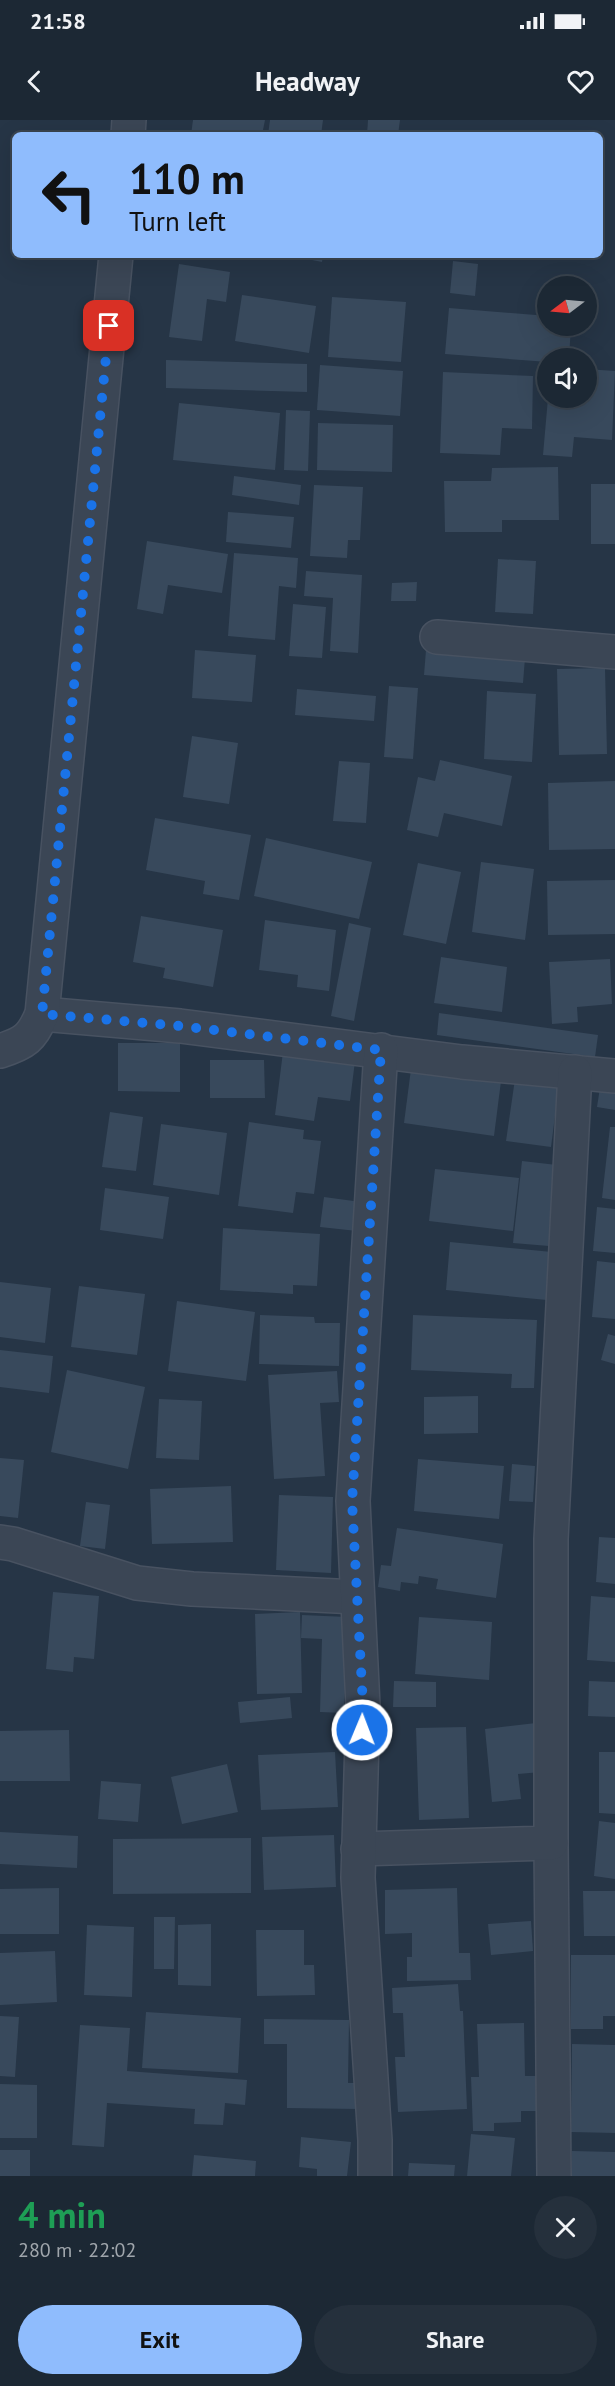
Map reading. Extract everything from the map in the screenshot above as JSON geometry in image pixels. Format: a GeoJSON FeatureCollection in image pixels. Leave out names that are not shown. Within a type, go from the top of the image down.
{"type":"FeatureCollection","features":[{"type":"Feature","properties":{"kind":"street"},"geometry":{"type":"LineString","coordinates":[[0,1051],[19,1045],[34,1034],[42,1014],[116,258]]}},
{"type":"Feature","properties":{"kind":"street"},"geometry":{"type":"LineString","coordinates":[[437,637],[615,652]]}},
{"type":"Feature","properties":{"kind":"street"},"geometry":{"type":"LineString","coordinates":[[42,1014],[180,1026],[462,1062],[615,1076]]}},
{"type":"Feature","properties":{"kind":"street"},"geometry":{"type":"LineString","coordinates":[[375,2176],[375,2140],[358,1878],[363,1706],[352,1501],[381,1050]]}},
{"type":"Feature","properties":{"kind":"street"},"geometry":{"type":"LineString","coordinates":[[554,2176],[551,1539],[575,1072]]}},
{"type":"Feature","properties":{"kind":"street"},"geometry":{"type":"LineString","coordinates":[[0,1542],[138,1583],[192,1589],[357,1597]]}},
{"type":"Feature","properties":{"kind":"street"},"geometry":{"type":"LineString","coordinates":[[358,1849],[551,1843]]}},
{"type":"Feature","properties":{"kind":"building"},"geometry":{"type":"Polygon","coordinates":[[[193,120],[265,120],[263,132],[191,132],[193,120]]]}},
{"type":"Feature","properties":{"kind":"building"},"geometry":{"type":"Polygon","coordinates":[[[270,120],[323,120],[321,132],[268,132],[270,120]]]}},
{"type":"Feature","properties":{"kind":"building"},"geometry":{"type":"Polygon","coordinates":[[[368,120],[400,120],[398,132],[367,132],[368,120]]]}},
{"type":"Feature","properties":{"kind":"building"},"geometry":{"type":"Polygon","coordinates":[[[302,258],[323,258],[322,262],[302,258]]]}},
{"type":"Feature","properties":{"kind":"building"},"geometry":{"type":"Polygon","coordinates":[[[453,261],[478,264],[475,296],[450,293],[453,261]]]}},
{"type":"Feature","properties":{"kind":"building"},"geometry":{"type":"Polygon","coordinates":[[[179,264],[230,272],[226,302],[207,299],[202,341],[169,337],[179,264]]]}},
{"type":"Feature","properties":{"kind":"building"},"geometry":{"type":"Polygon","coordinates":[[[242,295],[316,306],[309,353],[235,341],[242,295]]]}},
{"type":"Feature","properties":{"kind":"building"},"geometry":{"type":"Polygon","coordinates":[[[332,297],[406,302],[401,362],[328,357],[332,297]]]}},
{"type":"Feature","properties":{"kind":"building"},"geometry":{"type":"Polygon","coordinates":[[[449,308],[537,315],[537,336],[570,336],[570,348],[537,348],[537,361],[445,354],[449,308]]]}},
{"type":"Feature","properties":{"kind":"building"},"geometry":{"type":"Polygon","coordinates":[[[166,360],[307,364],[307,392],[166,388],[166,360]]]}},
{"type":"Feature","properties":{"kind":"building"},"geometry":{"type":"Polygon","coordinates":[[[320,365],[403,371],[400,416],[317,410],[320,365]]]}},
{"type":"Feature","properties":{"kind":"building"},"geometry":{"type":"Polygon","coordinates":[[[597,370],[615,371],[612,440],[574,437],[572,457],[543,455],[547,408],[597,408],[597,370]]]}},
{"type":"Feature","properties":{"kind":"building"},"geometry":{"type":"Polygon","coordinates":[[[443,372],[533,376],[532,429],[502,428],[500,455],[440,453],[443,372]]]}},
{"type":"Feature","properties":{"kind":"building"},"geometry":{"type":"Polygon","coordinates":[[[179,403],[280,413],[275,470],[173,460],[179,403]]]}},
{"type":"Feature","properties":{"kind":"building"},"geometry":{"type":"Polygon","coordinates":[[[286,410],[310,411],[308,471],[284,470],[286,410]]]}},
{"type":"Feature","properties":{"kind":"building"},"geometry":{"type":"Polygon","coordinates":[[[318,423],[393,425],[392,472],[317,470],[318,423]]]}},
{"type":"Feature","properties":{"kind":"building"},"geometry":{"type":"Polygon","coordinates":[[[558,467],[559,520],[502,520],[502,532],[445,532],[444,481],[491,481],[492,468],[558,467]]]}},
{"type":"Feature","properties":{"kind":"building"},"geometry":{"type":"Polygon","coordinates":[[[234,476],[301,485],[299,505],[232,495],[234,476]]]}},
{"type":"Feature","properties":{"kind":"building"},"geometry":{"type":"Polygon","coordinates":[[[591,484],[615,484],[615,544],[591,544],[591,484]]]}},
{"type":"Feature","properties":{"kind":"building"},"geometry":{"type":"Polygon","coordinates":[[[314,485],[363,487],[360,540],[348,540],[347,558],[310,556],[314,485]]]}},
{"type":"Feature","properties":{"kind":"building"},"geometry":{"type":"Polygon","coordinates":[[[228,512],[294,517],[291,548],[226,542],[228,512]]]}},
{"type":"Feature","properties":{"kind":"building"},"geometry":{"type":"Polygon","coordinates":[[[147,541],[228,554],[222,593],[168,585],[163,614],[137,609],[147,541]]]}},
{"type":"Feature","properties":{"kind":"building"},"geometry":{"type":"Polygon","coordinates":[[[234,553],[298,558],[296,588],[279,586],[275,640],[228,636],[234,553]]]}},
{"type":"Feature","properties":{"kind":"building"},"geometry":{"type":"Polygon","coordinates":[[[498,559],[536,561],[533,614],[495,612],[498,559]]]}},
{"type":"Feature","properties":{"kind":"building"},"geometry":{"type":"Polygon","coordinates":[[[306,571],[362,575],[358,653],[330,651],[333,598],[304,596],[306,571]]]}},
{"type":"Feature","properties":{"kind":"building"},"geometry":{"type":"Polygon","coordinates":[[[417,582],[416,601],[391,601],[392,583],[417,582]]]}},
{"type":"Feature","properties":{"kind":"building"},"geometry":{"type":"Polygon","coordinates":[[[293,604],[326,607],[322,658],[289,656],[293,604]]]}},
{"type":"Feature","properties":{"kind":"building"},"geometry":{"type":"Polygon","coordinates":[[[195,650],[256,655],[252,702],[192,698],[195,650]]]}},
{"type":"Feature","properties":{"kind":"building"},"geometry":{"type":"Polygon","coordinates":[[[426,650],[525,658],[523,683],[424,675],[426,650]]]}},
{"type":"Feature","properties":{"kind":"building"},"geometry":{"type":"Polygon","coordinates":[[[605,668],[607,754],[559,755],[557,669],[605,668]]]}},
{"type":"Feature","properties":{"kind":"building"},"geometry":{"type":"Polygon","coordinates":[[[389,686],[418,688],[413,759],[384,757],[389,686]]]}},
{"type":"Feature","properties":{"kind":"building"},"geometry":{"type":"Polygon","coordinates":[[[297,689],[376,696],[374,721],[295,715],[297,689]]]}},
{"type":"Feature","properties":{"kind":"building"},"geometry":{"type":"Polygon","coordinates":[[[487,691],[536,694],[532,762],[484,759],[487,691]]]}},
{"type":"Feature","properties":{"kind":"building"},"geometry":{"type":"Polygon","coordinates":[[[192,736],[238,743],[229,804],[183,797],[192,736]]]}},
{"type":"Feature","properties":{"kind":"building"},"geometry":{"type":"Polygon","coordinates":[[[440,760],[512,776],[502,826],[444,813],[438,837],[407,830],[418,777],[435,781],[440,760]]]}},
{"type":"Feature","properties":{"kind":"building"},"geometry":{"type":"Polygon","coordinates":[[[339,761],[370,763],[366,823],[333,821],[339,761]]]}},
{"type":"Feature","properties":{"kind":"building"},"geometry":{"type":"Polygon","coordinates":[[[615,781],[615,849],[549,850],[548,783],[615,781]]]}},
{"type":"Feature","properties":{"kind":"building"},"geometry":{"type":"Polygon","coordinates":[[[155,818],[251,835],[239,900],[203,894],[205,881],[146,870],[155,818]]]}},
{"type":"Feature","properties":{"kind":"building"},"geometry":{"type":"Polygon","coordinates":[[[266,838],[372,862],[359,919],[254,896],[266,838]]]}},
{"type":"Feature","properties":{"kind":"building"},"geometry":{"type":"Polygon","coordinates":[[[481,862],[534,869],[525,940],[472,932],[481,862]]]}},
{"type":"Feature","properties":{"kind":"building"},"geometry":{"type":"Polygon","coordinates":[[[418,863],[461,872],[446,944],[403,935],[418,863]]]}},
{"type":"Feature","properties":{"kind":"building"},"geometry":{"type":"Polygon","coordinates":[[[615,880],[615,934],[548,935],[547,881],[615,880]]]}},
{"type":"Feature","properties":{"kind":"building"},"geometry":{"type":"Polygon","coordinates":[[[141,916],[223,930],[213,987],[163,978],[165,968],[133,962],[141,916]]]}},
{"type":"Feature","properties":{"kind":"building"},"geometry":{"type":"Polygon","coordinates":[[[265,920],[336,930],[329,991],[297,987],[298,975],[259,970],[265,920]]]}},
{"type":"Feature","properties":{"kind":"building"},"geometry":{"type":"Polygon","coordinates":[[[349,923],[371,928],[354,1021],[331,1016],[349,923]]]}},
{"type":"Feature","properties":{"kind":"building"},"geometry":{"type":"Polygon","coordinates":[[[441,957],[507,967],[502,1012],[434,1003],[441,957]]]}},
{"type":"Feature","properties":{"kind":"building"},"geometry":{"type":"Polygon","coordinates":[[[610,959],[612,1004],[577,1007],[578,1022],[552,1024],[549,962],[610,959]]]}},
{"type":"Feature","properties":{"kind":"building"},"geometry":{"type":"Polygon","coordinates":[[[439,1013],[598,1035],[595,1057],[437,1035],[439,1013]]]}},
{"type":"Feature","properties":{"kind":"building"},"geometry":{"type":"Polygon","coordinates":[[[118,1043],[180,1043],[180,1092],[118,1091],[118,1043]]]}},
{"type":"Feature","properties":{"kind":"building"},"geometry":{"type":"Polygon","coordinates":[[[283,1052],[355,1061],[350,1101],[318,1097],[314,1121],[275,1115],[283,1052]]]}},
{"type":"Feature","properties":{"kind":"building"},"geometry":{"type":"Polygon","coordinates":[[[210,1060],[264,1060],[265,1098],[210,1098],[210,1060]]]}},
{"type":"Feature","properties":{"kind":"building"},"geometry":{"type":"Polygon","coordinates":[[[411,1069],[501,1081],[494,1136],[404,1123],[411,1069]]]}},
{"type":"Feature","properties":{"kind":"building"},"geometry":{"type":"Polygon","coordinates":[[[515,1079],[559,1085],[551,1147],[506,1141],[515,1079]]]}},
{"type":"Feature","properties":{"kind":"building"},"geometry":{"type":"Polygon","coordinates":[[[601,1081],[615,1083],[615,1110],[597,1107],[601,1081]]]}},
{"type":"Feature","properties":{"kind":"building"},"geometry":{"type":"Polygon","coordinates":[[[110,1112],[143,1117],[136,1171],[102,1167],[110,1112]]]}},
{"type":"Feature","properties":{"kind":"building"},"geometry":{"type":"Polygon","coordinates":[[[249,1122],[304,1130],[303,1139],[321,1141],[314,1194],[296,1192],[293,1213],[238,1206],[249,1122]]]}},
{"type":"Feature","properties":{"kind":"building"},"geometry":{"type":"Polygon","coordinates":[[[161,1124],[227,1133],[219,1195],[153,1185],[161,1124]]]}},
{"type":"Feature","properties":{"kind":"building"},"geometry":{"type":"Polygon","coordinates":[[[610,1127],[615,1127],[615,1200],[602,1198],[610,1127]]]}},
{"type":"Feature","properties":{"kind":"building"},"geometry":{"type":"Polygon","coordinates":[[[522,1161],[557,1165],[549,1246],[513,1243],[522,1161]]]}},
{"type":"Feature","properties":{"kind":"building"},"geometry":{"type":"Polygon","coordinates":[[[435,1169],[519,1178],[513,1231],[429,1221],[435,1169]]]}},
{"type":"Feature","properties":{"kind":"building"},"geometry":{"type":"Polygon","coordinates":[[[105,1188],[169,1197],[163,1239],[100,1230],[105,1188]]]}},
{"type":"Feature","properties":{"kind":"building"},"geometry":{"type":"Polygon","coordinates":[[[324,1197],[361,1202],[357,1231],[320,1227],[324,1197]]]}},
{"type":"Feature","properties":{"kind":"building"},"geometry":{"type":"Polygon","coordinates":[[[597,1207],[615,1209],[615,1253],[593,1251],[597,1207]]]}},
{"type":"Feature","properties":{"kind":"building"},"geometry":{"type":"Polygon","coordinates":[[[223,1228],[320,1234],[317,1286],[293,1285],[293,1294],[220,1290],[223,1228]]]}},
{"type":"Feature","properties":{"kind":"building"},"geometry":{"type":"Polygon","coordinates":[[[450,1242],[552,1252],[547,1300],[446,1290],[450,1242]]]}},
{"type":"Feature","properties":{"kind":"building"},"geometry":{"type":"Polygon","coordinates":[[[597,1261],[615,1263],[615,1319],[592,1317],[597,1261]]]}},
{"type":"Feature","properties":{"kind":"building"},"geometry":{"type":"Polygon","coordinates":[[[0,1282],[51,1288],[45,1343],[0,1337],[0,1282]]]}},
{"type":"Feature","properties":{"kind":"building"},"geometry":{"type":"Polygon","coordinates":[[[79,1286],[145,1294],[137,1355],[71,1347],[79,1286]]]}},
{"type":"Feature","properties":{"kind":"building"},"geometry":{"type":"Polygon","coordinates":[[[177,1301],[255,1312],[246,1381],[168,1371],[177,1301]]]}},
{"type":"Feature","properties":{"kind":"building"},"geometry":{"type":"Polygon","coordinates":[[[260,1315],[314,1317],[315,1323],[340,1323],[339,1366],[259,1364],[260,1315]]]}},
{"type":"Feature","properties":{"kind":"building"},"geometry":{"type":"Polygon","coordinates":[[[413,1315],[537,1320],[534,1388],[511,1388],[512,1374],[411,1370],[413,1315]]]}},
{"type":"Feature","properties":{"kind":"building"},"geometry":{"type":"Polygon","coordinates":[[[608,1334],[615,1336],[615,1364],[601,1360],[608,1334]]]}},
{"type":"Feature","properties":{"kind":"building"},"geometry":{"type":"Polygon","coordinates":[[[0,1350],[53,1356],[49,1393],[0,1387],[0,1350]]]}},
{"type":"Feature","properties":{"kind":"building"},"geometry":{"type":"Polygon","coordinates":[[[67,1370],[145,1387],[128,1469],[51,1452],[67,1370]]]}},
{"type":"Feature","properties":{"kind":"building"},"geometry":{"type":"Polygon","coordinates":[[[337,1371],[339,1402],[320,1403],[325,1476],[274,1479],[268,1375],[337,1371]]]}},
{"type":"Feature","properties":{"kind":"building"},"geometry":{"type":"Polygon","coordinates":[[[478,1396],[478,1433],[424,1434],[424,1397],[478,1396]]]}},
{"type":"Feature","properties":{"kind":"building"},"geometry":{"type":"Polygon","coordinates":[[[159,1399],[202,1401],[199,1460],[156,1458],[159,1399]]]}},
{"type":"Feature","properties":{"kind":"building"},"geometry":{"type":"Polygon","coordinates":[[[0,1458],[24,1460],[18,1518],[0,1516],[0,1458]]]}},
{"type":"Feature","properties":{"kind":"building"},"geometry":{"type":"Polygon","coordinates":[[[418,1459],[504,1466],[499,1519],[414,1511],[418,1459]]]}},
{"type":"Feature","properties":{"kind":"building"},"geometry":{"type":"Polygon","coordinates":[[[512,1464],[535,1466],[533,1502],[509,1501],[512,1464]]]}},
{"type":"Feature","properties":{"kind":"building"},"geometry":{"type":"Polygon","coordinates":[[[231,1486],[233,1542],[152,1544],[150,1489],[231,1486]]]}},
{"type":"Feature","properties":{"kind":"building"},"geometry":{"type":"Polygon","coordinates":[[[279,1495],[333,1497],[331,1573],[276,1570],[279,1495]]]}},
{"type":"Feature","properties":{"kind":"building"},"geometry":{"type":"Polygon","coordinates":[[[86,1502],[110,1505],[105,1549],[80,1546],[86,1502]]]}},
{"type":"Feature","properties":{"kind":"building"},"geometry":{"type":"Polygon","coordinates":[[[397,1528],[503,1544],[496,1598],[436,1589],[438,1579],[419,1576],[418,1584],[401,1582],[400,1591],[378,1587],[381,1565],[391,1566],[397,1528]]]}},
{"type":"Feature","properties":{"kind":"building"},"geometry":{"type":"Polygon","coordinates":[[[599,1537],[615,1538],[615,1584],[596,1582],[599,1537]]]}},
{"type":"Feature","properties":{"kind":"building"},"geometry":{"type":"Polygon","coordinates":[[[53,1592],[99,1596],[94,1659],[74,1657],[73,1672],[46,1669],[53,1592]]]}},
{"type":"Feature","properties":{"kind":"building"},"geometry":{"type":"Polygon","coordinates":[[[591,1596],[615,1598],[615,1662],[587,1660],[591,1596]]]}},
{"type":"Feature","properties":{"kind":"building"},"geometry":{"type":"Polygon","coordinates":[[[300,1612],[302,1693],[257,1694],[255,1614],[300,1612]]]}},
{"type":"Feature","properties":{"kind":"building"},"geometry":{"type":"Polygon","coordinates":[[[302,1615],[347,1617],[344,1713],[320,1712],[322,1639],[301,1638],[302,1615]]]}},
{"type":"Feature","properties":{"kind":"building"},"geometry":{"type":"Polygon","coordinates":[[[419,1617],[492,1622],[489,1680],[415,1674],[419,1617]]]}},
{"type":"Feature","properties":{"kind":"building"},"geometry":{"type":"Polygon","coordinates":[[[394,1681],[436,1682],[436,1707],[393,1707],[394,1681]]]}},
{"type":"Feature","properties":{"kind":"building"},"geometry":{"type":"Polygon","coordinates":[[[589,1681],[615,1682],[615,1717],[588,1716],[589,1681]]]}},
{"type":"Feature","properties":{"kind":"building"},"geometry":{"type":"Polygon","coordinates":[[[290,1697],[292,1718],[240,1723],[238,1702],[290,1697]]]}},
{"type":"Feature","properties":{"kind":"building"},"geometry":{"type":"Polygon","coordinates":[[[536,1723],[541,1772],[518,1774],[521,1799],[492,1802],[485,1729],[536,1723]]]}},
{"type":"Feature","properties":{"kind":"building"},"geometry":{"type":"Polygon","coordinates":[[[466,1727],[469,1818],[419,1820],[416,1728],[466,1727]]]}},
{"type":"Feature","properties":{"kind":"building"},"geometry":{"type":"Polygon","coordinates":[[[69,1730],[70,1781],[0,1781],[0,1731],[69,1730]]]}},
{"type":"Feature","properties":{"kind":"building"},"geometry":{"type":"Polygon","coordinates":[[[335,1752],[338,1807],[261,1810],[258,1755],[335,1752]]]}},
{"type":"Feature","properties":{"kind":"building"},"geometry":{"type":"Polygon","coordinates":[[[599,1752],[615,1752],[615,1814],[599,1813],[599,1752]]]}},
{"type":"Feature","properties":{"kind":"building"},"geometry":{"type":"Polygon","coordinates":[[[227,1764],[238,1812],[182,1824],[171,1777],[227,1764]]]}},
{"type":"Feature","properties":{"kind":"building"},"geometry":{"type":"Polygon","coordinates":[[[101,1781],[141,1784],[138,1822],[98,1819],[101,1781]]]}},
{"type":"Feature","properties":{"kind":"building"},"geometry":{"type":"Polygon","coordinates":[[[599,1821],[615,1823],[615,1879],[594,1876],[599,1821]]]}},
{"type":"Feature","properties":{"kind":"building"},"geometry":{"type":"Polygon","coordinates":[[[0,1832],[78,1836],[77,1868],[0,1864],[0,1832]]]}},
{"type":"Feature","properties":{"kind":"building"},"geometry":{"type":"Polygon","coordinates":[[[334,1835],[336,1887],[264,1890],[262,1837],[334,1835]]]}},
{"type":"Feature","properties":{"kind":"building"},"geometry":{"type":"Polygon","coordinates":[[[251,1838],[251,1893],[113,1894],[113,1839],[251,1838]]]}},
{"type":"Feature","properties":{"kind":"building"},"geometry":{"type":"Polygon","coordinates":[[[59,1888],[59,1934],[0,1934],[0,1889],[59,1888]]]}},
{"type":"Feature","properties":{"kind":"building"},"geometry":{"type":"Polygon","coordinates":[[[457,1888],[459,1953],[470,1953],[471,1980],[407,1981],[407,1957],[412,1957],[412,1933],[385,1934],[385,1890],[457,1888]]]}},
{"type":"Feature","properties":{"kind":"building"},"geometry":{"type":"Polygon","coordinates":[[[583,1891],[615,1891],[615,1936],[584,1936],[583,1891]]]}},
{"type":"Feature","properties":{"kind":"building"},"geometry":{"type":"Polygon","coordinates":[[[154,1917],[175,1917],[174,1969],[154,1969],[154,1917]]]}},
{"type":"Feature","properties":{"kind":"building"},"geometry":{"type":"Polygon","coordinates":[[[531,1921],[533,1951],[491,1955],[488,1924],[531,1921]]]}},
{"type":"Feature","properties":{"kind":"building"},"geometry":{"type":"Polygon","coordinates":[[[211,1924],[211,1986],[178,1985],[178,1925],[211,1924]]]}},
{"type":"Feature","properties":{"kind":"building"},"geometry":{"type":"Polygon","coordinates":[[[87,1925],[134,1927],[132,1997],[84,1995],[87,1925]]]}},
{"type":"Feature","properties":{"kind":"building"},"geometry":{"type":"Polygon","coordinates":[[[256,1930],[304,1930],[304,1965],[314,1965],[315,1995],[257,1996],[256,1930]]]}},
{"type":"Feature","properties":{"kind":"building"},"geometry":{"type":"Polygon","coordinates":[[[55,1951],[57,2002],[0,2005],[0,1953],[55,1951]]]}},
{"type":"Feature","properties":{"kind":"building"},"geometry":{"type":"Polygon","coordinates":[[[571,1955],[615,1955],[615,2016],[603,2016],[603,2029],[571,2029],[571,1955]]]}},
{"type":"Feature","properties":{"kind":"building"},"geometry":{"type":"Polygon","coordinates":[[[458,1984],[460,2011],[463,2011],[467,2109],[398,2112],[395,2057],[405,2057],[403,2013],[393,2013],[392,1988],[458,1984]]]}},
{"type":"Feature","properties":{"kind":"building"},"geometry":{"type":"Polygon","coordinates":[[[146,2012],[241,2018],[238,2073],[142,2068],[146,2012]]]}},
{"type":"Feature","properties":{"kind":"building"},"geometry":{"type":"Polygon","coordinates":[[[0,2016],[19,2017],[15,2077],[0,2076],[0,2016]]]}},
{"type":"Feature","properties":{"kind":"building"},"geometry":{"type":"Polygon","coordinates":[[[264,2019],[349,2020],[348,2083],[359,2083],[359,2109],[287,2108],[287,2044],[264,2044],[264,2019]]]}},
{"type":"Feature","properties":{"kind":"building"},"geometry":{"type":"Polygon","coordinates":[[[524,2023],[525,2076],[542,2076],[543,2111],[521,2111],[521,2122],[494,2123],[494,2131],[473,2131],[471,2077],[479,2077],[477,2024],[524,2023]]]}},
{"type":"Feature","properties":{"kind":"building"},"geometry":{"type":"Polygon","coordinates":[[[80,2025],[130,2028],[127,2071],[247,2080],[245,2105],[225,2103],[223,2125],[194,2124],[195,2109],[107,2103],[104,2147],[72,2145],[80,2025]]]}},
{"type":"Feature","properties":{"kind":"building"},"geometry":{"type":"Polygon","coordinates":[[[572,2044],[615,2045],[615,2133],[571,2132],[572,2044]]]}},
{"type":"Feature","properties":{"kind":"building"},"geometry":{"type":"Polygon","coordinates":[[[0,2084],[37,2085],[37,2138],[0,2138],[0,2084]]]}},
{"type":"Feature","properties":{"kind":"building"},"geometry":{"type":"Polygon","coordinates":[[[471,2134],[515,2138],[511,2176],[467,2176],[471,2134]]]}},
{"type":"Feature","properties":{"kind":"building"},"geometry":{"type":"Polygon","coordinates":[[[301,2137],[351,2142],[347,2176],[317,2176],[317,2169],[299,2167],[301,2137]]]}},
{"type":"Feature","properties":{"kind":"building"},"geometry":{"type":"Polygon","coordinates":[[[0,2150],[30,2150],[30,2176],[0,2176],[0,2150]]]}},
{"type":"Feature","properties":{"kind":"building"},"geometry":{"type":"Polygon","coordinates":[[[572,2151],[615,2152],[615,2176],[572,2176],[572,2151]]]}},
{"type":"Feature","properties":{"kind":"building"},"geometry":{"type":"Polygon","coordinates":[[[194,2155],[256,2161],[255,2176],[192,2176],[194,2155]]]}},
{"type":"Feature","properties":{"kind":"building"},"geometry":{"type":"Polygon","coordinates":[[[409,2163],[455,2165],[454,2176],[408,2176],[409,2163]]]}},
{"type":"Feature","properties":{"kind":"route"},"geometry":{"type":"LineString","coordinates":[[109,326],[42,1014],[180,1026],[381,1050],[352,1501],[363,1706],[362,1730]]}}]}
